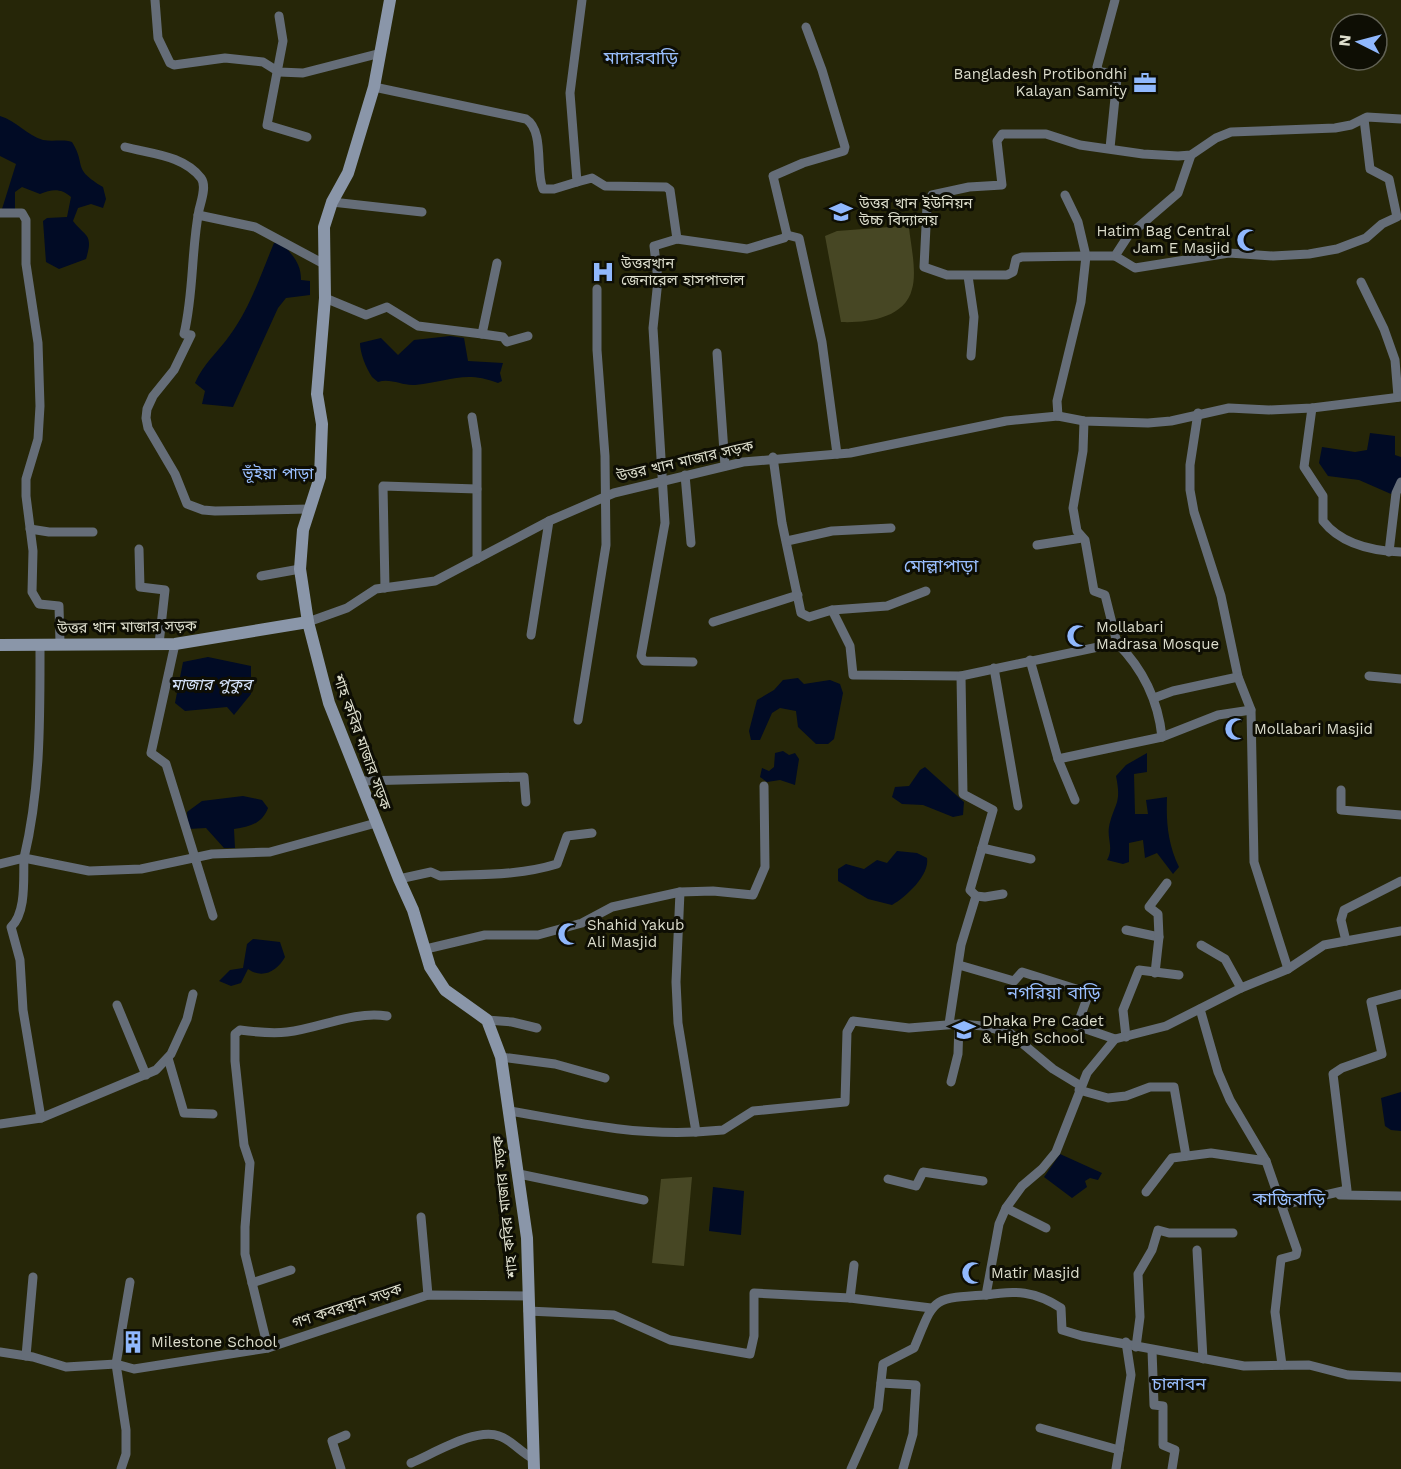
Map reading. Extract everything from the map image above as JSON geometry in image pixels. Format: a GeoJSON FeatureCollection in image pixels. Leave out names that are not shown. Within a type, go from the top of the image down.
{"type":"FeatureCollection","features":[{"type":"Feature","properties":{"kind":"main road","name":"শাহ কবির মাজার সড়ক"},"geometry":{"type":"LineString","coordinates":[[390,0],[374,87],[348,173],[332,202],[324,227],[325,298],[317,394],[322,424],[320,477],[309,509],[301,544],[300,569],[308,622],[329,703],[413,910],[430,967],[445,990],[487,1020],[501,1057],[527,1238],[534,1464]]}},
{"type":"Feature","properties":{"kind":"main road","name":"উত্তর খান মাজার সড়ক"},"geometry":{"type":"LineString","coordinates":[[0,645],[175,644],[308,622]]}},
{"type":"Feature","properties":{"kind":"street"},"geometry":{"type":"LineString","coordinates":[[155,0],[158,38],[170,63],[183,65],[225,58],[254,60],[274,67],[279,72],[303,73],[381,53]]}},
{"type":"Feature","properties":{"kind":"street"},"geometry":{"type":"LineString","coordinates":[[577,182],[570,93],[582,0]]}},
{"type":"Feature","properties":{"kind":"street"},"geometry":{"type":"LineString","coordinates":[[1110,148],[1117,78],[1112,73],[1100,72],[1097,67],[1115,0]]}},
{"type":"Feature","properties":{"kind":"street"},"geometry":{"type":"LineString","coordinates":[[279,16],[283,41],[279,72],[267,125],[307,137]]}},
{"type":"Feature","properties":{"kind":"street"},"geometry":{"type":"LineString","coordinates":[[787,235],[773,176],[803,163],[844,151],[845,147],[822,70],[806,27]]}},
{"type":"Feature","properties":{"kind":"street"},"geometry":{"type":"LineString","coordinates":[[374,87],[526,119],[531,122],[539,151],[543,189],[554,189],[592,178],[605,186],[666,187],[670,190],[677,239]]}},
{"type":"Feature","properties":{"kind":"street"},"geometry":{"type":"LineString","coordinates":[[1364,119],[1370,169],[1389,179],[1397,218],[1382,224],[1366,238],[1337,249],[1309,254],[1273,256],[1228,254],[1135,268],[1125,264],[1116,256],[1022,257],[1016,259],[1013,272],[1007,275],[947,275],[924,267],[927,206],[932,195],[969,187],[1002,185],[997,141],[1002,134],[1046,134],[1080,145],[1143,154],[1191,155],[1216,138],[1231,132],[1335,128],[1352,126],[1364,119],[1378,117],[1401,119]]}},
{"type":"Feature","properties":{"kind":"street"},"geometry":{"type":"LineString","coordinates":[[125,147],[171,156],[202,179],[204,186],[198,215],[191,302],[184,334],[191,335],[174,370],[153,396],[147,409],[148,428],[175,474],[187,504],[194,508],[215,511],[309,509]]}},
{"type":"Feature","properties":{"kind":"street"},"geometry":{"type":"LineString","coordinates":[[1116,256],[1128,236],[1178,193],[1191,155]]}},
{"type":"Feature","properties":{"kind":"street"},"geometry":{"type":"LineString","coordinates":[[1058,416],[1057,401],[1081,302],[1086,256],[1078,222],[1065,195]]}},
{"type":"Feature","properties":{"kind":"street"},"geometry":{"type":"LineString","coordinates":[[332,202],[422,212]]}},
{"type":"Feature","properties":{"kind":"street"},"geometry":{"type":"LineString","coordinates":[[0,213],[24,216],[26,264],[38,343],[40,406],[38,439],[26,479],[33,551],[32,592],[39,604],[59,606],[60,643]]}},
{"type":"Feature","properties":{"kind":"street"},"geometry":{"type":"LineString","coordinates":[[198,215],[255,227],[324,264]]}},
{"type":"Feature","properties":{"kind":"street"},"geometry":{"type":"LineString","coordinates":[[693,662],[644,661],[641,656],[665,523],[653,328],[658,280],[654,246],[677,239],[747,249],[784,238],[787,235]]}},
{"type":"Feature","properties":{"kind":"street"},"geometry":{"type":"LineString","coordinates":[[787,235],[799,238],[822,342],[837,454]]}},
{"type":"Feature","properties":{"kind":"street"},"geometry":{"type":"LineString","coordinates":[[482,334],[498,263]]}},
{"type":"Feature","properties":{"kind":"street"},"geometry":{"type":"LineString","coordinates":[[968,276],[974,317],[971,356]]}},
{"type":"Feature","properties":{"kind":"street"},"geometry":{"type":"LineString","coordinates":[[1361,282],[1384,329],[1395,360],[1400,397]]}},
{"type":"Feature","properties":{"kind":"street"},"geometry":{"type":"LineString","coordinates":[[578,720],[606,545],[606,496],[597,350],[599,299],[597,289]]}},
{"type":"Feature","properties":{"kind":"street"},"geometry":{"type":"LineString","coordinates":[[325,298],[366,315],[387,307],[418,326],[503,337],[507,342],[528,336]]}},
{"type":"Feature","properties":{"kind":"street"},"geometry":{"type":"LineString","coordinates":[[717,353],[724,466]]}},
{"type":"Feature","properties":{"kind":"street","name":"উত্তর খান মাজার সড়ক"},"geometry":{"type":"LineString","coordinates":[[308,622],[346,608],[376,589],[435,581],[549,522],[606,496],[724,466],[773,457],[837,454],[1006,421],[1058,416],[1084,421],[1148,423],[1229,408],[1269,410],[1312,408],[1400,397]]}},
{"type":"Feature","properties":{"kind":"street"},"geometry":{"type":"LineString","coordinates":[[1312,408],[1304,467],[1323,496],[1323,521],[1343,539],[1389,552],[1401,552]]}},
{"type":"Feature","properties":{"kind":"street"},"geometry":{"type":"LineString","coordinates":[[1198,414],[1190,465],[1190,490],[1194,512],[1221,596],[1238,677],[1251,710],[1254,862],[1288,969]]}},
{"type":"Feature","properties":{"kind":"street"},"geometry":{"type":"LineString","coordinates":[[472,417],[477,449],[477,559]]}},
{"type":"Feature","properties":{"kind":"street"},"geometry":{"type":"LineString","coordinates":[[1084,421],[1083,451],[1073,508],[1077,531],[1085,540],[1094,591],[1105,596],[1117,643],[1131,657],[1145,678],[1154,698],[1162,737]]}},
{"type":"Feature","properties":{"kind":"street"},"geometry":{"type":"LineString","coordinates":[[773,457],[801,613],[805,616],[832,610],[887,606],[926,591]]}},
{"type":"Feature","properties":{"kind":"street"},"geometry":{"type":"LineString","coordinates":[[685,476],[691,543]]}},
{"type":"Feature","properties":{"kind":"street"},"geometry":{"type":"LineString","coordinates":[[1389,552],[1396,493],[1401,482]]}},
{"type":"Feature","properties":{"kind":"street"},"geometry":{"type":"LineString","coordinates":[[385,588],[383,486],[477,489]]}},
{"type":"Feature","properties":{"kind":"street"},"geometry":{"type":"LineString","coordinates":[[531,635],[549,522]]}},
{"type":"Feature","properties":{"kind":"street"},"geometry":{"type":"LineString","coordinates":[[787,541],[832,531],[891,528]]}},
{"type":"Feature","properties":{"kind":"street"},"geometry":{"type":"LineString","coordinates":[[30,529],[93,532]]}},
{"type":"Feature","properties":{"kind":"street"},"geometry":{"type":"LineString","coordinates":[[1037,545],[1082,538]]}},
{"type":"Feature","properties":{"kind":"street"},"geometry":{"type":"LineString","coordinates":[[139,549],[140,587],[165,590],[159,644]]}},
{"type":"Feature","properties":{"kind":"street"},"geometry":{"type":"LineString","coordinates":[[261,576],[300,569]]}},
{"type":"Feature","properties":{"kind":"street"},"geometry":{"type":"LineString","coordinates":[[713,622],[798,595]]}},
{"type":"Feature","properties":{"kind":"street"},"geometry":{"type":"LineString","coordinates":[[832,610],[849,646],[852,675],[961,676],[1117,643]]}},
{"type":"Feature","properties":{"kind":"street"},"geometry":{"type":"LineString","coordinates":[[40,644],[40,758],[34,814],[24,858],[23,890],[18,912],[11,927],[20,960],[24,1010],[41,1118]]}},
{"type":"Feature","properties":{"kind":"street"},"geometry":{"type":"LineString","coordinates":[[175,644],[151,753],[166,764],[213,916]]}},
{"type":"Feature","properties":{"kind":"street"},"geometry":{"type":"LineString","coordinates":[[1030,660],[1058,759],[1075,800]]}},
{"type":"Feature","properties":{"kind":"street"},"geometry":{"type":"LineString","coordinates":[[994,668],[1018,806]]}},
{"type":"Feature","properties":{"kind":"street"},"geometry":{"type":"LineString","coordinates":[[961,676],[963,794],[993,810],[970,890],[976,896],[1003,894]]}},
{"type":"Feature","properties":{"kind":"street"},"geometry":{"type":"LineString","coordinates":[[1369,676],[1401,679]]}},
{"type":"Feature","properties":{"kind":"street"},"geometry":{"type":"LineString","coordinates":[[1154,698],[1173,691],[1238,677]]}},
{"type":"Feature","properties":{"kind":"street"},"geometry":{"type":"LineString","coordinates":[[1058,759],[1162,737],[1218,715],[1251,710]]}},
{"type":"Feature","properties":{"kind":"street"},"geometry":{"type":"LineString","coordinates":[[361,781],[524,777],[526,802]]}},
{"type":"Feature","properties":{"kind":"street"},"geometry":{"type":"LineString","coordinates":[[426,949],[485,935],[538,935],[582,923],[612,907],[680,892],[713,891],[753,895],[765,867],[765,786]]}},
{"type":"Feature","properties":{"kind":"street"},"geometry":{"type":"LineString","coordinates":[[1341,790],[1341,810],[1401,815]]}},
{"type":"Feature","properties":{"kind":"street"},"geometry":{"type":"LineString","coordinates":[[0,864],[24,858],[55,866],[114,871],[141,869],[212,854],[270,852],[376,823]]}},
{"type":"Feature","properties":{"kind":"street"},"geometry":{"type":"LineString","coordinates":[[399,879],[431,872],[440,876],[533,871],[557,864],[567,836],[592,833]]}},
{"type":"Feature","properties":{"kind":"street"},"geometry":{"type":"LineString","coordinates":[[982,848],[1031,859]]}},
{"type":"Feature","properties":{"kind":"street"},"geometry":{"type":"LineString","coordinates":[[1346,941],[1341,920],[1344,910],[1401,880]]}},
{"type":"Feature","properties":{"kind":"street"},"geometry":{"type":"LineString","coordinates":[[1155,973],[1159,937],[1158,914],[1149,907],[1167,883]]}},
{"type":"Feature","properties":{"kind":"street"},"geometry":{"type":"LineString","coordinates":[[680,892],[676,982],[678,1023],[696,1132]]}},
{"type":"Feature","properties":{"kind":"street"},"geometry":{"type":"LineString","coordinates":[[951,1082],[958,1054],[952,990],[959,965],[961,945],[976,896]]}},
{"type":"Feature","properties":{"kind":"street"},"geometry":{"type":"LineString","coordinates":[[0,928],[11,927]]}},
{"type":"Feature","properties":{"kind":"street"},"geometry":{"type":"LineString","coordinates":[[1126,930],[1159,937]]}},
{"type":"Feature","properties":{"kind":"street"},"geometry":{"type":"LineString","coordinates":[[986,1295],[999,1224],[1005,1208],[1022,1186],[1042,1169],[1056,1152],[1080,1088],[1097,1058],[1115,1040],[1166,1026],[1241,988],[1288,969],[1324,945],[1401,931]]}},
{"type":"Feature","properties":{"kind":"street"},"geometry":{"type":"LineString","coordinates":[[1201,945],[1225,959],[1241,988]]}},
{"type":"Feature","properties":{"kind":"street"},"geometry":{"type":"LineString","coordinates":[[959,965],[1014,981],[1022,972],[1089,993],[1077,1026],[1115,1040]]}},
{"type":"Feature","properties":{"kind":"street"},"geometry":{"type":"LineString","coordinates":[[1126,1036],[1123,1010],[1139,970],[1179,975]]}},
{"type":"Feature","properties":{"kind":"street"},"geometry":{"type":"LineString","coordinates":[[0,1124],[41,1118],[156,1070],[168,1058],[187,1019],[193,994]]}},
{"type":"Feature","properties":{"kind":"street"},"geometry":{"type":"LineString","coordinates":[[1282,1205],[1344,1192],[1348,1188],[1334,1074],[1342,1068],[1382,1054],[1371,1002],[1401,994]]}},
{"type":"Feature","properties":{"kind":"street"},"geometry":{"type":"LineString","coordinates":[[117,1005],[146,1075]]}},
{"type":"Feature","properties":{"kind":"street"},"geometry":{"type":"LineString","coordinates":[[1200,1009],[1218,1072],[1230,1100],[1266,1161],[1297,1250],[1296,1255],[1281,1259],[1275,1312],[1282,1365]]}},
{"type":"Feature","properties":{"kind":"street"},"geometry":{"type":"LineString","coordinates":[[268,1348],[245,1254],[244,1227],[250,1163],[244,1145],[235,1061],[235,1034],[240,1030],[285,1033],[333,1023],[354,1015],[387,1016]]}},
{"type":"Feature","properties":{"kind":"street"},"geometry":{"type":"LineString","coordinates":[[487,1020],[512,1022],[537,1028]]}},
{"type":"Feature","properties":{"kind":"street"},"geometry":{"type":"LineString","coordinates":[[510,1111],[610,1130],[652,1134],[723,1130],[738,1118],[753,1111],[845,1101],[847,1032],[853,1021],[909,1028],[954,1024],[983,1026],[1010,1033],[1080,1088],[1108,1098],[1126,1096],[1150,1087],[1174,1087],[1186,1156]]}},
{"type":"Feature","properties":{"kind":"street"},"geometry":{"type":"LineString","coordinates":[[501,1057],[555,1064],[605,1078]]}},
{"type":"Feature","properties":{"kind":"street"},"geometry":{"type":"LineString","coordinates":[[168,1058],[184,1113],[213,1114]]}},
{"type":"Feature","properties":{"kind":"street"},"geometry":{"type":"LineString","coordinates":[[1146,1192],[1172,1158],[1210,1153],[1266,1161]]}},
{"type":"Feature","properties":{"kind":"street"},"geometry":{"type":"LineString","coordinates":[[888,1179],[915,1186],[923,1172],[982,1181]]}},
{"type":"Feature","properties":{"kind":"street"},"geometry":{"type":"LineString","coordinates":[[519,1174],[644,1200]]}},
{"type":"Feature","properties":{"kind":"street"},"geometry":{"type":"LineString","coordinates":[[1332,1194],[1401,1196]]}},
{"type":"Feature","properties":{"kind":"street"},"geometry":{"type":"LineString","coordinates":[[1005,1208],[1046,1228]]}},
{"type":"Feature","properties":{"kind":"street"},"geometry":{"type":"LineString","coordinates":[[421,1217],[428,1295]]}},
{"type":"Feature","properties":{"kind":"street"},"geometry":{"type":"LineString","coordinates":[[1136,1347],[1140,1317],[1138,1274],[1152,1250],[1158,1230],[1169,1233],[1233,1233]]}},
{"type":"Feature","properties":{"kind":"street"},"geometry":{"type":"LineString","coordinates":[[1197,1250],[1203,1359]]}},
{"type":"Feature","properties":{"kind":"street"},"geometry":{"type":"LineString","coordinates":[[850,1298],[854,1265]]}},
{"type":"Feature","properties":{"kind":"street"},"geometry":{"type":"LineString","coordinates":[[252,1283],[291,1270]]}},
{"type":"Feature","properties":{"kind":"street"},"geometry":{"type":"LineString","coordinates":[[26,1356],[33,1277]]}},
{"type":"Feature","properties":{"kind":"street"},"geometry":{"type":"LineString","coordinates":[[121,1469],[126,1454],[126,1430],[116,1364],[130,1282]]}},
{"type":"Feature","properties":{"kind":"street"},"geometry":{"type":"LineString","coordinates":[[850,1469],[878,1409],[883,1364],[914,1348],[931,1308],[946,1297],[986,1295],[1015,1290],[1052,1302],[1061,1308],[1062,1330],[1126,1342],[1136,1347],[1244,1366],[1309,1365],[1348,1375],[1401,1377]]}},
{"type":"Feature","properties":{"kind":"street"},"geometry":{"type":"LineString","coordinates":[[528,1311],[614,1316],[670,1340],[750,1354],[754,1336],[754,1293],[850,1298],[931,1308]]}},
{"type":"Feature","properties":{"kind":"street","name":"গণ কবরস্থান সড়ক"},"geometry":{"type":"LineString","coordinates":[[0,1353],[26,1356],[66,1367],[116,1364],[134,1369],[229,1356],[268,1348],[428,1295],[528,1296]]}},
{"type":"Feature","properties":{"kind":"street"},"geometry":{"type":"LineString","coordinates":[[1116,1469],[1131,1375],[1126,1342]]}},
{"type":"Feature","properties":{"kind":"street"},"geometry":{"type":"LineString","coordinates":[[1152,1350],[1154,1405],[1163,1406],[1163,1445],[1175,1450],[1172,1469]]}},
{"type":"Feature","properties":{"kind":"street"},"geometry":{"type":"LineString","coordinates":[[881,1383],[916,1385],[913,1434],[903,1469]]}},
{"type":"Feature","properties":{"kind":"street"},"geometry":{"type":"LineString","coordinates":[[1040,1428],[1119,1450]]}},
{"type":"Feature","properties":{"kind":"street"},"geometry":{"type":"LineString","coordinates":[[340,1469],[332,1441],[346,1435]]}},
{"type":"Feature","properties":{"kind":"street"},"geometry":{"type":"LineString","coordinates":[[411,1463],[472,1435],[498,1435],[534,1464]]}},
{"type":"Feature","properties":{"kind":"shaded area"},"geometry":{"type":"Polygon","coordinates":[[[903,226],[909,228],[914,267],[912,289],[908,299],[893,313],[883,317],[841,322],[825,236],[837,231],[903,226]]]}},
{"type":"Feature","properties":{"kind":"shaded area"},"geometry":{"type":"Polygon","coordinates":[[[692,1177],[684,1266],[652,1263],[661,1179],[692,1177]]]}},
{"type":"Feature","properties":{"kind":"water"},"geometry":{"type":"Polygon","coordinates":[[[0,116],[43,140],[72,142],[83,171],[103,187],[106,199],[103,208],[91,204],[78,208],[73,221],[89,240],[86,259],[59,269],[46,262],[43,221],[47,218],[67,217],[71,197],[64,192],[56,190],[40,194],[22,187],[15,192],[15,210],[2,209],[16,164],[0,156],[0,116]]]}},
{"type":"Feature","properties":{"kind":"water"},"geometry":{"type":"Polygon","coordinates":[[[274,243],[282,243],[293,256],[300,269],[301,280],[310,281],[310,295],[286,298],[278,308],[233,407],[202,404],[205,391],[195,383],[243,314],[274,243]]]}},
{"type":"Feature","properties":{"kind":"water"},"geometry":{"type":"Polygon","coordinates":[[[450,336],[464,338],[468,361],[503,363],[500,373],[502,381],[498,383],[466,377],[415,385],[378,382],[372,377],[360,347],[360,343],[381,338],[398,355],[414,340],[450,336]]]}},
{"type":"Feature","properties":{"kind":"water"},"geometry":{"type":"Polygon","coordinates":[[[1370,433],[1395,436],[1395,455],[1401,457],[1401,479],[1391,494],[1359,480],[1328,476],[1319,463],[1322,447],[1355,452],[1367,450],[1370,433]]]}},
{"type":"Feature","properties":{"kind":"water","name":"মাজার পুকুর"},"geometry":{"type":"Polygon","coordinates":[[[208,657],[251,666],[251,694],[234,715],[227,707],[185,711],[175,703],[183,662],[208,657]]]}},
{"type":"Feature","properties":{"kind":"water"},"geometry":{"type":"Polygon","coordinates":[[[798,678],[804,684],[830,680],[840,684],[843,693],[834,739],[828,744],[816,744],[798,727],[796,711],[780,708],[772,713],[760,740],[751,740],[749,731],[757,700],[774,690],[783,680],[798,678]]]}},
{"type":"Feature","properties":{"kind":"water"},"geometry":{"type":"Polygon","coordinates":[[[783,751],[789,755],[795,753],[799,759],[795,785],[780,780],[767,782],[760,777],[762,768],[769,771],[774,767],[775,753],[783,751]]]}},
{"type":"Feature","properties":{"kind":"water"},"geometry":{"type":"Polygon","coordinates":[[[1147,753],[1147,772],[1134,774],[1135,814],[1148,814],[1146,800],[1167,797],[1168,833],[1179,867],[1173,874],[1157,853],[1145,858],[1143,840],[1129,843],[1129,862],[1123,864],[1107,860],[1110,851],[1109,827],[1118,799],[1116,776],[1126,765],[1147,753]]]}},
{"type":"Feature","properties":{"kind":"water"},"geometry":{"type":"Polygon","coordinates":[[[925,767],[964,802],[963,815],[953,817],[923,805],[902,804],[892,797],[895,787],[909,786],[920,770],[925,767]]]}},
{"type":"Feature","properties":{"kind":"water"},"geometry":{"type":"Polygon","coordinates":[[[243,796],[262,800],[268,808],[259,821],[234,829],[235,848],[224,848],[206,828],[188,829],[187,812],[202,801],[243,796]]]}},
{"type":"Feature","properties":{"kind":"water"},"geometry":{"type":"Polygon","coordinates":[[[897,851],[917,853],[927,858],[927,865],[916,885],[892,905],[868,899],[838,881],[838,869],[846,864],[864,869],[877,860],[887,863],[897,851]]]}},
{"type":"Feature","properties":{"kind":"water"},"geometry":{"type":"Polygon","coordinates":[[[253,939],[280,942],[285,957],[282,962],[270,972],[259,974],[248,969],[241,983],[231,986],[219,981],[230,970],[243,968],[247,944],[253,939]]]}},
{"type":"Feature","properties":{"kind":"water"},"geometry":{"type":"Polygon","coordinates":[[[1401,1092],[1401,1131],[1391,1130],[1385,1126],[1381,1098],[1401,1092]]]}},
{"type":"Feature","properties":{"kind":"water"},"geometry":{"type":"Polygon","coordinates":[[[1060,1154],[1102,1173],[1098,1180],[1090,1178],[1085,1181],[1087,1187],[1072,1198],[1044,1177],[1060,1154]]]}},
{"type":"Feature","properties":{"kind":"water"},"geometry":{"type":"Polygon","coordinates":[[[713,1187],[744,1191],[741,1235],[709,1231],[713,1187]]]}},
{"type":"Feature","properties":{"kind":"place","name":"Bangladesh Protibondhi Kalayan Samity"},"geometry":{"type":"Point","coordinates":[1145,83]}},
{"type":"Feature","properties":{"kind":"place","name":"উত্তর খান ইউনিয়ন উচ্চ বিদ্যালয়"},"geometry":{"type":"Point","coordinates":[841,212]}},
{"type":"Feature","properties":{"kind":"place","name":"Hatim Bag Central Jam E Masjid"},"geometry":{"type":"Point","coordinates":[1248,240]}},
{"type":"Feature","properties":{"kind":"place","name":"উত্তরখান জেনারেল হাসপাতাল"},"geometry":{"type":"Point","coordinates":[603,272]}},
{"type":"Feature","properties":{"kind":"place","name":"Mollabari Madrasa Mosque"},"geometry":{"type":"Point","coordinates":[1078,636]}},
{"type":"Feature","properties":{"kind":"place","name":"Mollabari Masjid"},"geometry":{"type":"Point","coordinates":[1236,729]}},
{"type":"Feature","properties":{"kind":"place","name":"Shahid Yakub Ali Masjid"},"geometry":{"type":"Point","coordinates":[569,934]}},
{"type":"Feature","properties":{"kind":"place","name":"Dhaka Pre Cadet & High School"},"geometry":{"type":"Point","coordinates":[964,1030]}},
{"type":"Feature","properties":{"kind":"place","name":"Matir Masjid"},"geometry":{"type":"Point","coordinates":[973,1273]}},
{"type":"Feature","properties":{"kind":"place","name":"Milestone School"},"geometry":{"type":"Point","coordinates":[133,1342]}},
{"type":"Feature","properties":{"kind":"district","name":"মাদারবাড়ি"},"geometry":{"type":"Point","coordinates":[641,57]}},
{"type":"Feature","properties":{"kind":"district","name":"ভূঁইয়া পাড়া"},"geometry":{"type":"Point","coordinates":[278,473]}},
{"type":"Feature","properties":{"kind":"district","name":"মোল্লাপাড়া"},"geometry":{"type":"Point","coordinates":[941,565]}},
{"type":"Feature","properties":{"kind":"district","name":"নগরিয়া বাড়ি"},"geometry":{"type":"Point","coordinates":[1054,992]}},
{"type":"Feature","properties":{"kind":"district","name":"কাজিবাড়ি"},"geometry":{"type":"Point","coordinates":[1289,1198]}},
{"type":"Feature","properties":{"kind":"district","name":"চালাবন"},"geometry":{"type":"Point","coordinates":[1179,1383]}}]}
